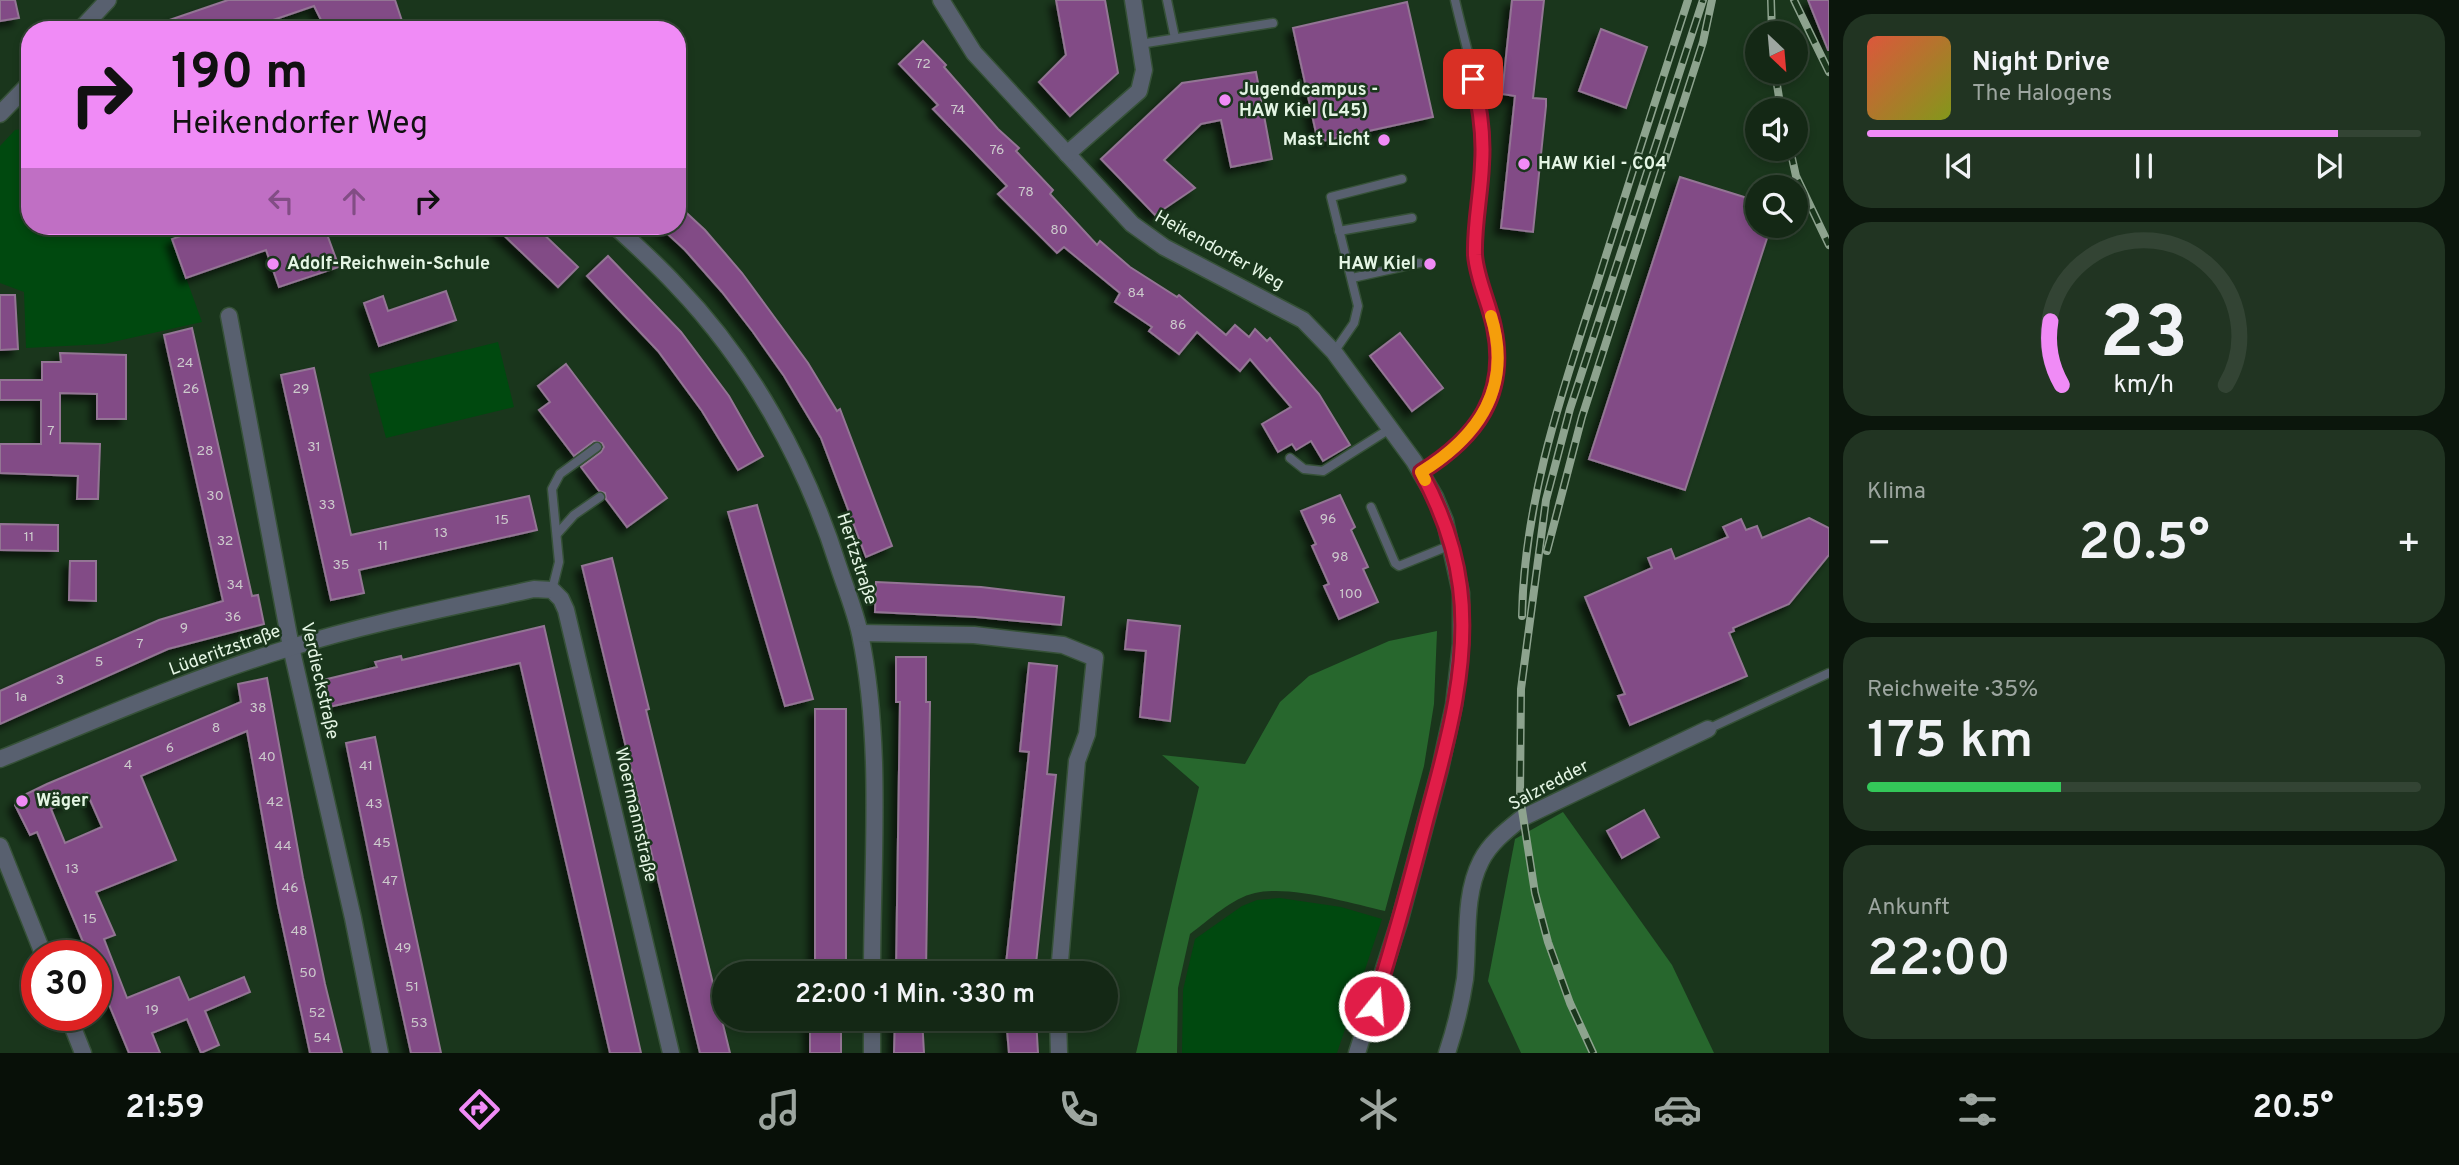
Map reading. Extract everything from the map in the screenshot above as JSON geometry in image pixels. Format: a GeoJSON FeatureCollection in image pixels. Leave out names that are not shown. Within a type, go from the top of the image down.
{"type":"FeatureCollection","features":[{"type":"Feature","properties":{"kind":"street"},"geometry":{"type":"LineString","coordinates":[[88,21],[108,0]]}},
{"type":"Feature","properties":{"kind":"street","name":"Heikendorfer Weg"},"geometry":{"type":"LineString","coordinates":[[941,0],[974,53],[1132,224],[1164,247],[1303,320],[1334,352],[1421,472],[1445,521],[1461,593],[1461,644],[1454,705],[1400,919],[1357,1053]]}},
{"type":"Feature","properties":{"kind":"street"},"geometry":{"type":"LineString","coordinates":[[1067,154],[1139,92],[1144,70],[1133,0]]}},
{"type":"Feature","properties":{"kind":"street"},"geometry":{"type":"LineString","coordinates":[[0,114],[21,92]]}},
{"type":"Feature","properties":{"kind":"street","name":"Hertzstraße"},"geometry":{"type":"LineString","coordinates":[[624,235],[676,285],[714,328],[777,421],[801,466],[825,521],[860,633],[873,738],[872,961]]}},
{"type":"Feature","properties":{"kind":"street","name":"Verdieckstraße"},"geometry":{"type":"LineString","coordinates":[[229,316],[291,647],[353,918],[380,1053]]}},
{"type":"Feature","properties":{"kind":"street","name":"Lüderitzstraße"},"geometry":{"type":"LineString","coordinates":[[0,759],[188,684],[291,647],[534,589],[552,590]]}},
{"type":"Feature","properties":{"kind":"street","name":"Woermannstraße"},"geometry":{"type":"LineString","coordinates":[[552,590],[561,599],[566,610],[671,1053]]}},
{"type":"Feature","properties":{"kind":"street"},"geometry":{"type":"LineString","coordinates":[[860,633],[974,635],[1063,645],[1095,657],[1087,734],[1077,761],[1060,961]]}},
{"type":"Feature","properties":{"kind":"street","name":"Salzredder"},"geometry":{"type":"LineString","coordinates":[[1447,1053],[1457,1025],[1465,980],[1471,895],[1481,861],[1496,839],[1522,818],[1709,729]]}},
{"type":"Feature","properties":{"kind":"street"},"geometry":{"type":"LineString","coordinates":[[0,846],[38,940]]}},
{"type":"Feature","properties":{"kind":"street"},"geometry":{"type":"LineString","coordinates":[[74,1031],[83,1053]]}},
{"type":"Feature","properties":{"kind":"street"},"geometry":{"type":"LineString","coordinates":[[872,1031],[872,1053]]}},
{"type":"Feature","properties":{"kind":"street"},"geometry":{"type":"LineString","coordinates":[[1058,1031],[1059,1053]]}},
{"type":"Feature","properties":{"kind":"lane"},"geometry":{"type":"LineString","coordinates":[[1167,0],[1175,38]]}},
{"type":"Feature","properties":{"kind":"lane"},"geometry":{"type":"LineString","coordinates":[[1421,472],[1457,448],[1473,429],[1496,383],[1498,359],[1494,326],[1479,278],[1475,254],[1483,162],[1479,103],[1455,0]]}},
{"type":"Feature","properties":{"kind":"lane"},"geometry":{"type":"LineString","coordinates":[[1140,44],[1273,23]]}},
{"type":"Feature","properties":{"kind":"lane"},"geometry":{"type":"LineString","coordinates":[[1334,352],[1354,323],[1358,306],[1331,197],[1402,179]]}},
{"type":"Feature","properties":{"kind":"lane"},"geometry":{"type":"LineString","coordinates":[[1339,232],[1412,218]]}},
{"type":"Feature","properties":{"kind":"lane"},"geometry":{"type":"LineString","coordinates":[[1352,278],[1419,263]]}},
{"type":"Feature","properties":{"kind":"lane"},"geometry":{"type":"LineString","coordinates":[[1290,458],[1304,469],[1323,471],[1391,428]]}},
{"type":"Feature","properties":{"kind":"lane"},"geometry":{"type":"LineString","coordinates":[[552,590],[558,562],[552,489],[560,474],[597,447]]}},
{"type":"Feature","properties":{"kind":"lane"},"geometry":{"type":"LineString","coordinates":[[557,534],[574,515],[600,497]]}},
{"type":"Feature","properties":{"kind":"lane"},"geometry":{"type":"LineString","coordinates":[[1371,507],[1395,563],[1399,566],[1451,545]]}},
{"type":"Feature","properties":{"kind":"lane"},"geometry":{"type":"LineString","coordinates":[[1709,729],[1829,673]]}},
{"type":"Feature","properties":{"kind":"green space"},"geometry":{"type":"Polygon","coordinates":[[[21,129],[21,235],[184,235],[172,239],[202,322],[104,344],[26,348],[24,292],[0,283],[0,146],[15,130],[21,129]]]}},
{"type":"Feature","properties":{"kind":"green space"},"geometry":{"type":"Polygon","coordinates":[[[498,342],[514,407],[386,438],[369,374],[498,342]]]}},
{"type":"Feature","properties":{"kind":"green space"},"geometry":{"type":"Polygon","coordinates":[[[1437,631],[1434,704],[1424,766],[1385,911],[1285,891],[1255,893],[1238,900],[1190,934],[1178,988],[1177,1053],[1136,1053],[1199,787],[1162,755],[1245,764],[1280,702],[1309,676],[1389,641],[1437,631]]]}},
{"type":"Feature","properties":{"kind":"green space"},"geometry":{"type":"Polygon","coordinates":[[[1563,812],[1672,965],[1714,1053],[1521,1053],[1488,981],[1515,839],[1563,812]]]}},
{"type":"Feature","properties":{"kind":"green space"},"geometry":{"type":"Polygon","coordinates":[[[1280,898],[1341,907],[1382,919],[1337,1053],[1182,1053],[1183,990],[1195,939],[1242,906],[1257,900],[1280,898]]]}},
{"type":"Feature","properties":{"kind":"building"},"geometry":{"type":"Polygon","coordinates":[[[0,0],[15,0],[19,18],[0,21],[0,0]]]}},
{"type":"Feature","properties":{"kind":"building"},"geometry":{"type":"Polygon","coordinates":[[[228,0],[395,0],[402,21],[322,21],[314,6],[270,21],[167,21],[228,0]]]}},
{"type":"Feature","properties":{"kind":"building"},"geometry":{"type":"Polygon","coordinates":[[[1056,0],[1105,0],[1118,73],[1070,116],[1039,82],[1066,55],[1056,0]]]}},
{"type":"Feature","properties":{"kind":"building","name":"HAW Kiel - C04"},"geometry":{"type":"Polygon","coordinates":[[[1512,0],[1544,0],[1533,98],[1546,99],[1546,106],[1533,232],[1501,228],[1515,96],[1502,94],[1512,0]]]}},
{"type":"Feature","properties":{"kind":"building"},"geometry":{"type":"Polygon","coordinates":[[[1808,0],[1829,0],[1829,50],[1828,50],[1808,0]]]}},
{"type":"Feature","properties":{"kind":"building"},"geometry":{"type":"Polygon","coordinates":[[[1407,2],[1433,117],[1318,142],[1293,28],[1407,2]]]}},
{"type":"Feature","properties":{"kind":"building"},"geometry":{"type":"Polygon","coordinates":[[[1601,29],[1647,47],[1626,108],[1579,91],[1601,29]]]}},
{"type":"Feature","properties":{"kind":"building"},"geometry":{"type":"Polygon","coordinates":[[[923,41],[998,129],[1019,148],[1016,151],[1053,190],[1050,194],[1097,245],[1100,241],[1130,267],[1177,297],[1179,295],[1226,335],[1235,325],[1249,337],[1255,329],[1267,341],[1270,338],[1319,394],[1350,445],[1323,461],[1311,441],[1296,450],[1292,444],[1278,452],[1262,424],[1291,407],[1250,359],[1240,371],[1197,332],[1179,354],[1149,331],[1152,327],[1115,302],[1120,293],[1064,247],[1057,253],[998,194],[1007,186],[933,109],[938,105],[899,64],[923,41]]]}},
{"type":"Feature","properties":{"kind":"building"},"geometry":{"type":"Polygon","coordinates":[[[1256,72],[1272,159],[1231,167],[1221,120],[1201,124],[1164,160],[1195,188],[1155,215],[1101,159],[1182,83],[1256,72]]]}},
{"type":"Feature","properties":{"kind":"building"},"geometry":{"type":"Polygon","coordinates":[[[1680,177],[1745,197],[1745,238],[1767,238],[1685,490],[1589,459],[1680,177]]]}},
{"type":"Feature","properties":{"kind":"building"},"geometry":{"type":"Polygon","coordinates":[[[686,212],[742,273],[808,363],[837,411],[840,409],[892,546],[866,557],[821,438],[784,376],[753,332],[685,250],[669,235],[686,235],[686,212]]]}},
{"type":"Feature","properties":{"kind":"building"},"geometry":{"type":"Polygon","coordinates":[[[184,235],[327,235],[339,267],[279,287],[266,250],[186,278],[172,239],[184,235]]]}},
{"type":"Feature","properties":{"kind":"building"},"geometry":{"type":"Polygon","coordinates":[[[503,235],[544,235],[578,267],[558,287],[503,235]]]}},
{"type":"Feature","properties":{"kind":"building"},"geometry":{"type":"Polygon","coordinates":[[[608,256],[681,332],[729,396],[763,456],[738,470],[702,411],[658,351],[587,276],[608,256]]]}},
{"type":"Feature","properties":{"kind":"building"},"geometry":{"type":"Polygon","coordinates":[[[446,291],[456,320],[379,346],[364,303],[383,296],[388,311],[446,291]]]}},
{"type":"Feature","properties":{"kind":"building"},"geometry":{"type":"Polygon","coordinates":[[[0,295],[15,295],[18,349],[0,350],[0,295]]]}},
{"type":"Feature","properties":{"kind":"building"},"geometry":{"type":"Polygon","coordinates":[[[192,328],[252,596],[258,595],[264,624],[168,649],[0,724],[0,691],[159,620],[223,601],[164,335],[192,328]]]}},
{"type":"Feature","properties":{"kind":"building"},"geometry":{"type":"Polygon","coordinates":[[[1400,333],[1443,388],[1412,411],[1370,356],[1400,333]]]}},
{"type":"Feature","properties":{"kind":"building"},"geometry":{"type":"Polygon","coordinates":[[[60,353],[126,355],[126,419],[97,419],[97,394],[60,393],[60,443],[100,444],[98,499],[77,499],[78,476],[0,473],[0,444],[41,444],[41,400],[0,400],[0,380],[42,380],[42,362],[61,362],[60,353]]]}},
{"type":"Feature","properties":{"kind":"building"},"geometry":{"type":"Polygon","coordinates":[[[566,364],[667,498],[627,527],[606,499],[605,493],[599,491],[581,467],[601,452],[604,447],[602,443],[594,441],[574,456],[539,410],[550,402],[538,386],[566,364]]]}},
{"type":"Feature","properties":{"kind":"building"},"geometry":{"type":"Polygon","coordinates":[[[314,368],[351,535],[529,496],[537,530],[359,570],[364,593],[331,600],[281,375],[314,368]]]}},
{"type":"Feature","properties":{"kind":"building"},"geometry":{"type":"Polygon","coordinates":[[[1340,495],[1355,527],[1351,530],[1368,567],[1363,569],[1378,602],[1339,619],[1324,586],[1329,584],[1312,546],[1316,544],[1301,511],[1340,495]]]}},
{"type":"Feature","properties":{"kind":"building"},"geometry":{"type":"Polygon","coordinates":[[[757,505],[813,699],[785,706],[728,512],[757,505]]]}},
{"type":"Feature","properties":{"kind":"building"},"geometry":{"type":"Polygon","coordinates":[[[1809,518],[1829,528],[1829,555],[1789,604],[1733,628],[1734,631],[1729,633],[1747,676],[1630,725],[1618,696],[1625,694],[1585,597],[1652,568],[1648,558],[1671,549],[1675,559],[1728,537],[1723,527],[1741,519],[1746,530],[1757,526],[1762,538],[1809,518]]]}},
{"type":"Feature","properties":{"kind":"building"},"geometry":{"type":"Polygon","coordinates":[[[0,524],[58,525],[58,551],[0,550],[0,524]]]}},
{"type":"Feature","properties":{"kind":"building"},"geometry":{"type":"Polygon","coordinates":[[[612,558],[712,980],[712,1031],[725,1031],[730,1053],[700,1053],[582,566],[612,558]]]}},
{"type":"Feature","properties":{"kind":"building"},"geometry":{"type":"Polygon","coordinates":[[[70,561],[96,561],[96,601],[69,600],[70,561]]]}},
{"type":"Feature","properties":{"kind":"building"},"geometry":{"type":"Polygon","coordinates":[[[876,582],[981,587],[1064,597],[1061,625],[875,612],[876,582]]]}},
{"type":"Feature","properties":{"kind":"building"},"geometry":{"type":"Polygon","coordinates":[[[1128,620],[1180,626],[1170,721],[1140,717],[1146,651],[1125,649],[1128,620]]]}},
{"type":"Feature","properties":{"kind":"building"},"geometry":{"type":"Polygon","coordinates":[[[544,626],[641,1053],[610,1053],[520,663],[329,707],[323,680],[377,667],[375,662],[401,656],[402,660],[544,626]]]}},
{"type":"Feature","properties":{"kind":"building"},"geometry":{"type":"Polygon","coordinates":[[[896,657],[926,657],[926,702],[930,702],[926,961],[896,961],[900,702],[896,702],[896,657]]]}},
{"type":"Feature","properties":{"kind":"building"},"geometry":{"type":"Polygon","coordinates":[[[1029,663],[1057,666],[1047,774],[1056,775],[1036,961],[1006,961],[1029,752],[1020,751],[1029,663]]]}},
{"type":"Feature","properties":{"kind":"building"},"geometry":{"type":"Polygon","coordinates":[[[267,678],[303,878],[342,1053],[310,1053],[278,905],[247,731],[141,776],[176,860],[96,892],[115,935],[104,940],[82,940],[37,832],[30,835],[15,805],[20,797],[47,784],[241,702],[238,684],[267,678]],[[87,793],[51,809],[65,843],[102,827],[87,793]]]}},
{"type":"Feature","properties":{"kind":"building"},"geometry":{"type":"Polygon","coordinates":[[[815,709],[846,709],[846,961],[815,961],[815,709]]]}},
{"type":"Feature","properties":{"kind":"building"},"geometry":{"type":"Polygon","coordinates":[[[375,737],[441,1053],[411,1053],[383,925],[346,743],[375,737]]]}},
{"type":"Feature","properties":{"kind":"building"},"geometry":{"type":"Polygon","coordinates":[[[1644,810],[1659,837],[1622,858],[1607,831],[1644,810]]]}},
{"type":"Feature","properties":{"kind":"building"},"geometry":{"type":"Polygon","coordinates":[[[112,960],[127,998],[179,977],[189,1000],[244,977],[250,992],[205,1011],[219,1045],[201,1053],[187,1019],[152,1033],[160,1053],[129,1053],[112,1012],[112,960]]]}},
{"type":"Feature","properties":{"kind":"building"},"geometry":{"type":"Polygon","coordinates":[[[810,1031],[841,1031],[841,1053],[810,1053],[810,1031]]]}},
{"type":"Feature","properties":{"kind":"building"},"geometry":{"type":"Polygon","coordinates":[[[895,1031],[923,1031],[924,1053],[894,1053],[895,1031]]]}},
{"type":"Feature","properties":{"kind":"building"},"geometry":{"type":"Polygon","coordinates":[[[1007,1031],[1037,1031],[1038,1053],[1009,1053],[1007,1031]]]}},
{"type":"Feature","properties":{"kind":"railway"},"geometry":{"type":"LineString","coordinates":[[1522,616],[1524,573],[1537,489],[1558,406],[1688,0]]}},
{"type":"Feature","properties":{"kind":"railway"},"geometry":{"type":"LineString","coordinates":[[1593,1053],[1570,1003],[1548,942],[1535,893],[1520,797],[1521,689],[1546,500],[1570,409],[1703,0]]}},
{"type":"Feature","properties":{"kind":"railway"},"geometry":{"type":"LineString","coordinates":[[1547,551],[1582,417],[1703,42],[1712,0]]}},
{"type":"Feature","properties":{"kind":"railway"},"geometry":{"type":"LineString","coordinates":[[1771,0],[1772,21]]}},
{"type":"Feature","properties":{"kind":"railway"},"geometry":{"type":"LineString","coordinates":[[1794,0],[1829,72]]}},
{"type":"Feature","properties":{"kind":"railway"},"geometry":{"type":"LineString","coordinates":[[1777,84],[1779,98]]}},
{"type":"Feature","properties":{"kind":"railway"},"geometry":{"type":"LineString","coordinates":[[1793,161],[1796,176],[1829,245]]}},
{"type":"Feature","properties":{"kind":"slow traffic"},"geometry":{"type":"LineString","coordinates":[[1425,480],[1421,472],[1457,448],[1473,429],[1496,383],[1498,359],[1491,316]]}},
{"type":"Feature","properties":{"kind":"place","name":"Jugendcampus - HAW Kiel (L45)"},"geometry":{"type":"Point","coordinates":[1225,100]}},
{"type":"Feature","properties":{"kind":"place","name":"Mast Licht"},"geometry":{"type":"Point","coordinates":[1384,140]}},
{"type":"Feature","properties":{"kind":"place","name":"HAW Kiel - C04"},"geometry":{"type":"Point","coordinates":[1524,164]}},
{"type":"Feature","properties":{"kind":"place","name":"Adolf-Reichwein-Schule"},"geometry":{"type":"Point","coordinates":[273,264]}},
{"type":"Feature","properties":{"kind":"place","name":"HAW Kiel"},"geometry":{"type":"Point","coordinates":[1430,264]}},
{"type":"Feature","properties":{"kind":"place","name":"Wäger"},"geometry":{"type":"Point","coordinates":[22,801]}},
{"type":"Feature","properties":{"kind":"route"},"geometry":{"type":"LineString","coordinates":[[1374,1006],[1440,769],[1454,705],[1461,644],[1461,593],[1451,545],[1445,521],[1421,472],[1457,448],[1473,429],[1496,383],[1498,359],[1494,326],[1479,278],[1475,254],[1483,146],[1479,103],[1473,79]]}}]}
